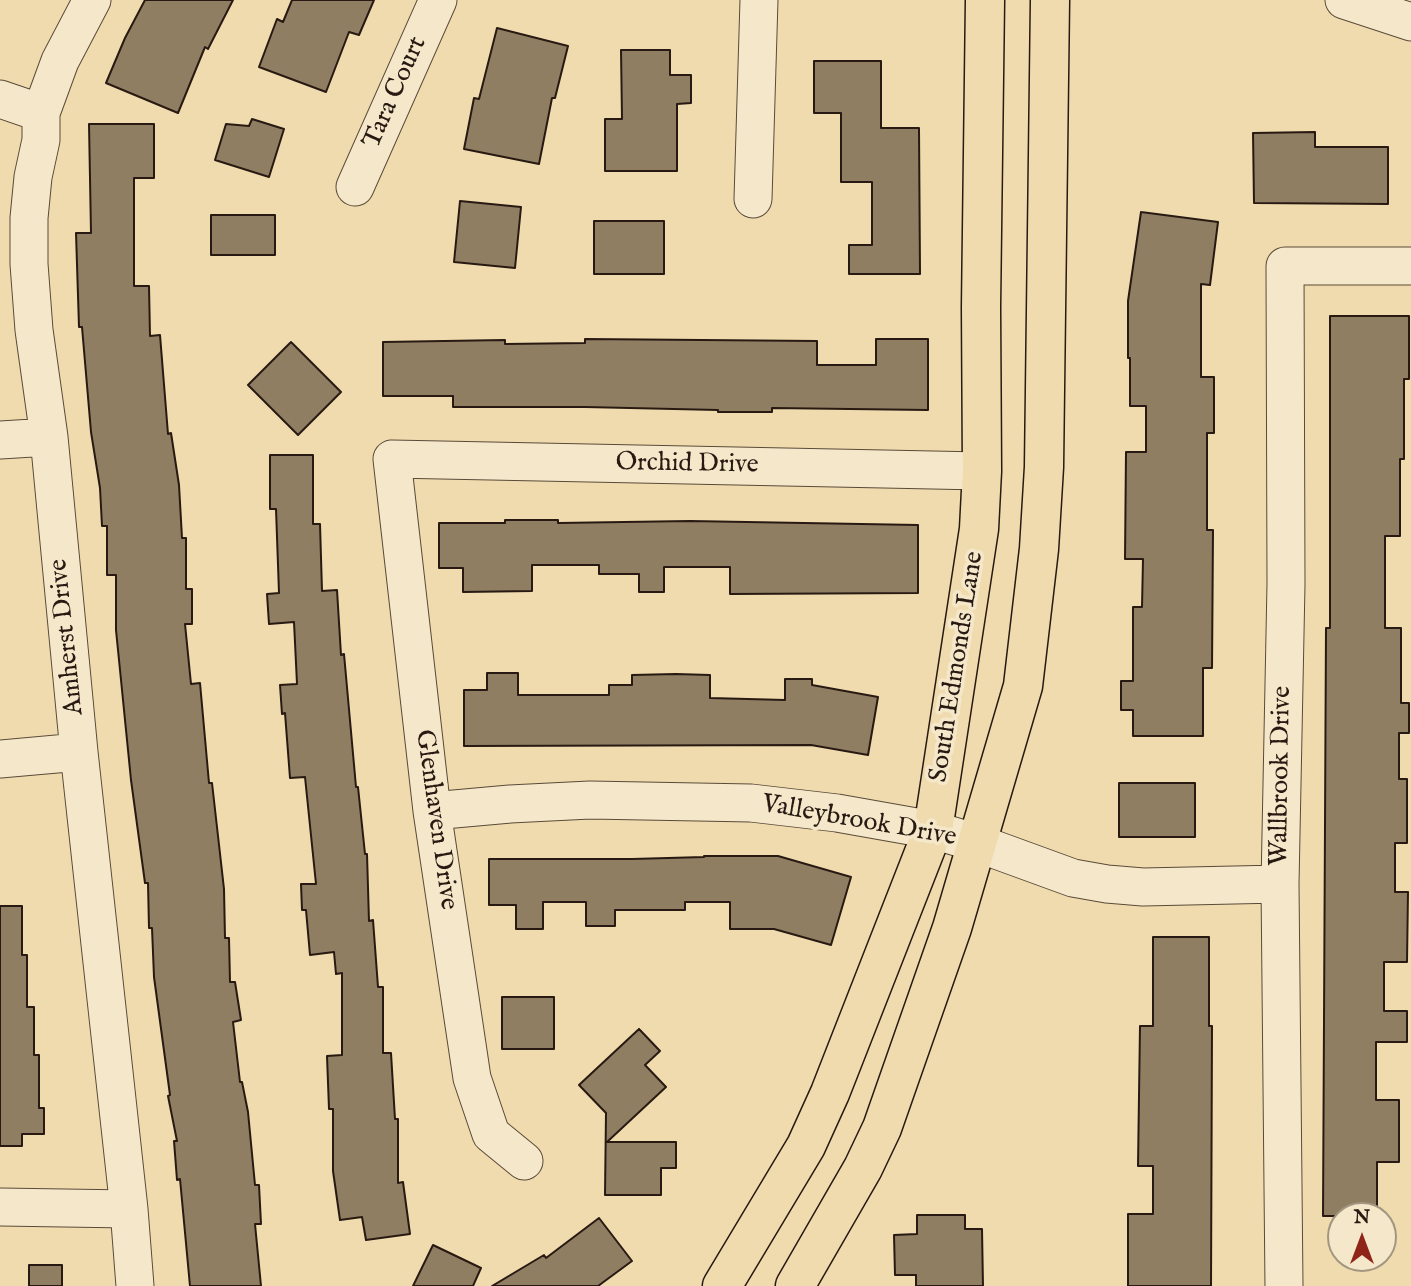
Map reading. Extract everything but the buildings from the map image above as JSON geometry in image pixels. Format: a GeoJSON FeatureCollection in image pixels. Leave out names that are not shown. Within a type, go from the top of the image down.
{"type":"FeatureCollection","features":[{"type":"Feature","properties":{"kind":"main road","name":"South Edmonds Lane"},"geometry":{"type":"LineString","coordinates":[[722,1286],[806,1146],[830,1093],[933,830],[979,529],[982,471],[985,0]]}},
{"type":"Feature","properties":{"kind":"main road","name":"South Edmonds Lane"},"geometry":{"type":"LineString","coordinates":[[795,1286],[863,1168],[881,1128],[952,928],[1023,686],[1039,549],[1044,467],[1050,0]]}},
{"type":"Feature","properties":{"kind":"street","name":"Amherst Drive"},"geometry":{"type":"LineString","coordinates":[[92,0],[60,61],[41,113],[41,140],[33,177],[29,218],[29,264],[135,1286]]}},
{"type":"Feature","properties":{"kind":"street","name":"Tara Court"},"geometry":{"type":"LineString","coordinates":[[355,187],[438,0]]}},
{"type":"Feature","properties":{"kind":"street"},"geometry":{"type":"LineString","coordinates":[[753,199],[759,0]]}},
{"type":"Feature","properties":{"kind":"street"},"geometry":{"type":"LineString","coordinates":[[1345,0],[1411,23]]}},
{"type":"Feature","properties":{"kind":"street"},"geometry":{"type":"LineString","coordinates":[[0,99],[41,113]]}},
{"type":"Feature","properties":{"kind":"street","name":"Wallbrook Drive"},"geometry":{"type":"LineString","coordinates":[[1284,1286],[1280,884],[1286,584],[1285,266],[1411,266]]}},
{"type":"Feature","properties":{"kind":"street"},"geometry":{"type":"LineString","coordinates":[[0,440],[49,437]]}},
{"type":"Feature","properties":{"kind":"street","name":"Orchid Drive"},"geometry":{"type":"LineString","coordinates":[[392,459],[982,471]]}},
{"type":"Feature","properties":{"kind":"street","name":"Glenhaven Drive"},"geometry":{"type":"LineString","coordinates":[[392,459],[432,811],[472,1078],[491,1133],[524,1161]]}},
{"type":"Feature","properties":{"kind":"street"},"geometry":{"type":"LineString","coordinates":[[0,759],[79,752]]}},
{"type":"Feature","properties":{"kind":"street","name":"Valleybrook Drive"},"geometry":{"type":"LineString","coordinates":[[432,811],[590,800],[751,803],[837,813],[933,830],[1073,877],[1107,884],[1143,887],[1280,884]]}},
{"type":"Feature","properties":{"kind":"street"},"geometry":{"type":"LineString","coordinates":[[0,1207],[129,1209]]}}]}
